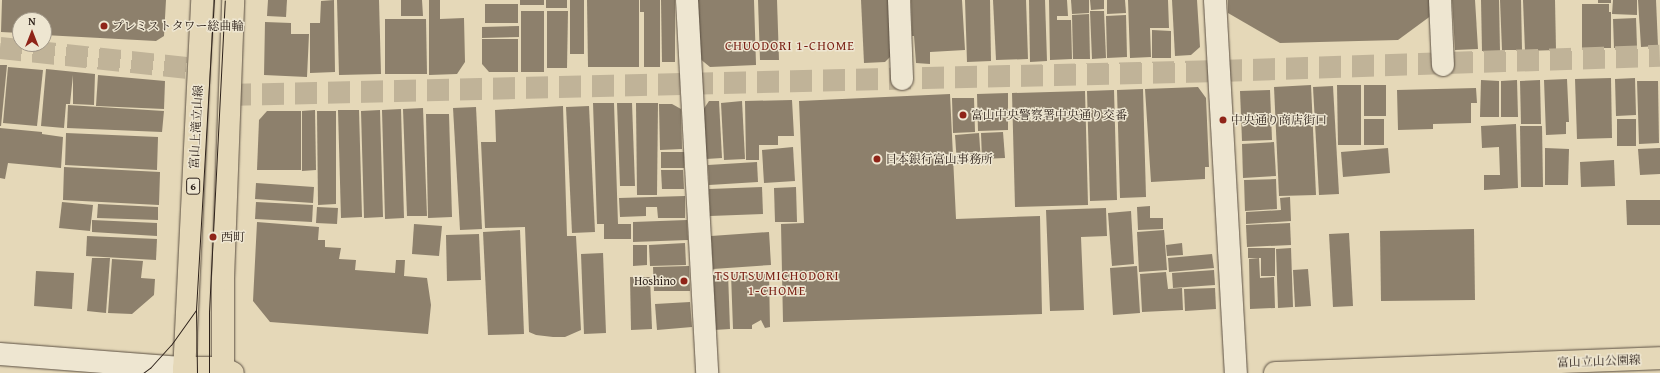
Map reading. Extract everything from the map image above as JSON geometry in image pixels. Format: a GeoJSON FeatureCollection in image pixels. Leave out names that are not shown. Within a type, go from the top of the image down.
{"type":"FeatureCollection","features":[{"type":"Feature","properties":{"kind":"main road","name":"富山上滝立山線"},"geometry":{"type":"LineString","coordinates":[[184,370],[202,0]]}},
{"type":"Feature","properties":{"kind":"main road"},"geometry":{"type":"LineString","coordinates":[[184,370],[226,371],[223,279],[233,0]]}},
{"type":"Feature","properties":{"kind":"main road","name":"富山立山公園線"},"geometry":{"type":"LineString","coordinates":[[1275,373],[1660,358]]}},
{"type":"Feature","properties":{"kind":"street"},"geometry":{"type":"LineString","coordinates":[[687,0],[707,373]]}},
{"type":"Feature","properties":{"kind":"street"},"geometry":{"type":"LineString","coordinates":[[900,0],[902,79]]}},
{"type":"Feature","properties":{"kind":"street"},"geometry":{"type":"LineString","coordinates":[[1215,0],[1236,373]]}},
{"type":"Feature","properties":{"kind":"street"},"geometry":{"type":"LineString","coordinates":[[1440,0],[1443,64]]}},
{"type":"Feature","properties":{"kind":"street"},"geometry":{"type":"LineString","coordinates":[[0,354],[184,370]]}},
{"type":"Feature","properties":{"kind":"building","name":"プレミストタワー総曲輪"},"geometry":{"type":"Polygon","coordinates":[[[2,0],[166,0],[164,36],[156,41],[52,35],[52,12],[12,12],[12,33],[1,32],[2,0]]]}},
{"type":"Feature","properties":{"kind":"building"},"geometry":{"type":"Polygon","coordinates":[[[268,0],[287,0],[286,17],[267,16],[268,0]]]}},
{"type":"Feature","properties":{"kind":"building"},"geometry":{"type":"Polygon","coordinates":[[[334,0],[335,72],[310,73],[310,23],[320,23],[321,1],[334,0]]]}},
{"type":"Feature","properties":{"kind":"building"},"geometry":{"type":"Polygon","coordinates":[[[337,0],[379,0],[381,74],[339,75],[337,0]]]}},
{"type":"Feature","properties":{"kind":"building"},"geometry":{"type":"Polygon","coordinates":[[[401,0],[422,0],[423,16],[401,16],[401,0]]]}},
{"type":"Feature","properties":{"kind":"building"},"geometry":{"type":"Polygon","coordinates":[[[429,0],[440,0],[440,19],[464,18],[465,62],[457,74],[429,75],[429,0]]]}},
{"type":"Feature","properties":{"kind":"building"},"geometry":{"type":"Polygon","coordinates":[[[520,0],[544,0],[544,5],[520,5],[520,0]]]}},
{"type":"Feature","properties":{"kind":"building"},"geometry":{"type":"Polygon","coordinates":[[[546,0],[567,0],[567,8],[546,8],[546,0]]]}},
{"type":"Feature","properties":{"kind":"building"},"geometry":{"type":"Polygon","coordinates":[[[570,0],[584,0],[584,54],[570,54],[570,0]]]}},
{"type":"Feature","properties":{"kind":"building"},"geometry":{"type":"Polygon","coordinates":[[[587,0],[639,0],[639,67],[588,67],[587,0]]]}},
{"type":"Feature","properties":{"kind":"building"},"geometry":{"type":"Polygon","coordinates":[[[640,0],[660,0],[660,67],[644,67],[644,12],[640,12],[640,0]]]}},
{"type":"Feature","properties":{"kind":"building"},"geometry":{"type":"Polygon","coordinates":[[[661,0],[675,0],[675,62],[662,62],[661,0]]]}},
{"type":"Feature","properties":{"kind":"building"},"geometry":{"type":"Polygon","coordinates":[[[698,0],[754,0],[756,65],[710,67],[699,58],[698,0]]]}},
{"type":"Feature","properties":{"kind":"building"},"geometry":{"type":"Polygon","coordinates":[[[758,0],[777,0],[779,60],[760,60],[758,0]]]}},
{"type":"Feature","properties":{"kind":"building"},"geometry":{"type":"Polygon","coordinates":[[[861,0],[889,0],[890,57],[885,62],[864,63],[861,0]]]}},
{"type":"Feature","properties":{"kind":"building"},"geometry":{"type":"Polygon","coordinates":[[[911,0],[962,0],[965,50],[930,52],[930,64],[916,63],[914,36],[912,36],[911,0]]]}},
{"type":"Feature","properties":{"kind":"building"},"geometry":{"type":"Polygon","coordinates":[[[965,0],[990,0],[991,61],[967,62],[965,0]]]}},
{"type":"Feature","properties":{"kind":"building"},"geometry":{"type":"Polygon","coordinates":[[[993,0],[1026,0],[1028,59],[996,60],[993,0]]]}},
{"type":"Feature","properties":{"kind":"building"},"geometry":{"type":"Polygon","coordinates":[[[1029,0],[1045,0],[1047,61],[1030,62],[1029,0]]]}},
{"type":"Feature","properties":{"kind":"building"},"geometry":{"type":"Polygon","coordinates":[[[1049,0],[1067,0],[1068,16],[1057,16],[1057,20],[1071,20],[1072,59],[1050,60],[1049,0]]]}},
{"type":"Feature","properties":{"kind":"building"},"geometry":{"type":"Polygon","coordinates":[[[1071,0],[1089,0],[1089,13],[1072,14],[1071,0]]]}},
{"type":"Feature","properties":{"kind":"building"},"geometry":{"type":"Polygon","coordinates":[[[1090,0],[1104,0],[1104,9],[1091,10],[1090,0]]]}},
{"type":"Feature","properties":{"kind":"building"},"geometry":{"type":"Polygon","coordinates":[[[1107,0],[1125,0],[1126,13],[1107,14],[1107,0]]]}},
{"type":"Feature","properties":{"kind":"building"},"geometry":{"type":"Polygon","coordinates":[[[1128,0],[1168,0],[1169,28],[1150,28],[1151,57],[1130,58],[1128,0]]]}},
{"type":"Feature","properties":{"kind":"building"},"geometry":{"type":"Polygon","coordinates":[[[1172,0],[1197,0],[1200,47],[1191,55],[1175,56],[1172,0]]]}},
{"type":"Feature","properties":{"kind":"building"},"geometry":{"type":"Polygon","coordinates":[[[1228,0],[1432,0],[1432,15],[1398,40],[1280,43],[1228,13],[1228,0]]]}},
{"type":"Feature","properties":{"kind":"building"},"geometry":{"type":"Polygon","coordinates":[[[1452,0],[1475,0],[1478,49],[1455,50],[1452,0]]]}},
{"type":"Feature","properties":{"kind":"building"},"geometry":{"type":"Polygon","coordinates":[[[1481,0],[1499,0],[1500,51],[1482,51],[1481,0]]]}},
{"type":"Feature","properties":{"kind":"building"},"geometry":{"type":"Polygon","coordinates":[[[1500,0],[1521,0],[1522,50],[1502,50],[1500,0]]]}},
{"type":"Feature","properties":{"kind":"building"},"geometry":{"type":"Polygon","coordinates":[[[1523,0],[1555,0],[1556,50],[1525,51],[1523,0]]]}},
{"type":"Feature","properties":{"kind":"building"},"geometry":{"type":"Polygon","coordinates":[[[1598,0],[1611,0],[1611,3],[1598,3],[1598,0]]]}},
{"type":"Feature","properties":{"kind":"building"},"geometry":{"type":"Polygon","coordinates":[[[1613,0],[1637,0],[1637,15],[1612,14],[1613,0]]]}},
{"type":"Feature","properties":{"kind":"building"},"geometry":{"type":"Polygon","coordinates":[[[1638,0],[1656,0],[1658,46],[1641,47],[1638,0]]]}},
{"type":"Feature","properties":{"kind":"building"},"geometry":{"type":"Polygon","coordinates":[[[485,4],[518,4],[518,23],[485,23],[485,4]]]}},
{"type":"Feature","properties":{"kind":"building"},"geometry":{"type":"Polygon","coordinates":[[[1582,4],[1609,4],[1609,12],[1611,12],[1611,48],[1582,48],[1582,4]]]}},
{"type":"Feature","properties":{"kind":"building"},"geometry":{"type":"Polygon","coordinates":[[[521,11],[544,11],[544,72],[521,72],[521,11]]]}},
{"type":"Feature","properties":{"kind":"building"},"geometry":{"type":"Polygon","coordinates":[[[547,11],[568,11],[567,68],[547,68],[547,11]]]}},
{"type":"Feature","properties":{"kind":"building"},"geometry":{"type":"Polygon","coordinates":[[[1090,11],[1104,11],[1106,58],[1092,59],[1090,11]]]}},
{"type":"Feature","properties":{"kind":"building"},"geometry":{"type":"Polygon","coordinates":[[[1089,14],[1090,59],[1073,59],[1072,15],[1089,14]]]}},
{"type":"Feature","properties":{"kind":"building"},"geometry":{"type":"Polygon","coordinates":[[[1126,15],[1127,57],[1107,58],[1106,16],[1126,15]]]}},
{"type":"Feature","properties":{"kind":"building"},"geometry":{"type":"Polygon","coordinates":[[[1636,18],[1637,47],[1614,48],[1613,19],[1636,18]]]}},
{"type":"Feature","properties":{"kind":"building"},"geometry":{"type":"Polygon","coordinates":[[[385,19],[426,19],[427,74],[385,74],[385,19]]]}},
{"type":"Feature","properties":{"kind":"building"},"geometry":{"type":"Polygon","coordinates":[[[265,22],[291,23],[291,34],[309,34],[307,77],[264,75],[265,22]]]}},
{"type":"Feature","properties":{"kind":"building"},"geometry":{"type":"Polygon","coordinates":[[[519,26],[519,37],[482,38],[482,27],[519,26]]]}},
{"type":"Feature","properties":{"kind":"building"},"geometry":{"type":"Polygon","coordinates":[[[1152,30],[1171,31],[1171,58],[1152,58],[1152,30]]]}},
{"type":"Feature","properties":{"kind":"building"},"geometry":{"type":"Polygon","coordinates":[[[482,39],[518,39],[518,72],[489,72],[482,64],[482,39]]]}},
{"type":"Feature","properties":{"kind":"building"},"geometry":{"type":"Polygon","coordinates":[[[0,65],[7,65],[1,126],[0,126],[0,65]]]}},
{"type":"Feature","properties":{"kind":"building"},"geometry":{"type":"Polygon","coordinates":[[[8,67],[43,70],[37,126],[3,123],[8,67]]]}},
{"type":"Feature","properties":{"kind":"building"},"geometry":{"type":"Polygon","coordinates":[[[46,69],[95,74],[94,105],[73,104],[73,75],[70,104],[66,104],[64,128],[41,126],[46,69]]]}},
{"type":"Feature","properties":{"kind":"building"},"geometry":{"type":"Polygon","coordinates":[[[98,75],[165,81],[164,109],[96,106],[98,75]]]}},
{"type":"Feature","properties":{"kind":"building"},"geometry":{"type":"Polygon","coordinates":[[[1611,78],[1612,138],[1577,139],[1575,79],[1611,78]]]}},
{"type":"Feature","properties":{"kind":"building"},"geometry":{"type":"Polygon","coordinates":[[[1635,78],[1636,115],[1616,116],[1615,79],[1635,78]]]}},
{"type":"Feature","properties":{"kind":"building"},"geometry":{"type":"Polygon","coordinates":[[[1567,79],[1569,122],[1566,122],[1566,134],[1546,135],[1544,80],[1567,79]]]}},
{"type":"Feature","properties":{"kind":"building"},"geometry":{"type":"Polygon","coordinates":[[[1481,80],[1499,81],[1499,117],[1480,117],[1481,80]]]}},
{"type":"Feature","properties":{"kind":"building"},"geometry":{"type":"Polygon","coordinates":[[[1517,80],[1518,117],[1501,117],[1501,81],[1517,80]]]}},
{"type":"Feature","properties":{"kind":"building"},"geometry":{"type":"Polygon","coordinates":[[[1540,80],[1541,124],[1521,124],[1520,81],[1540,80]]]}},
{"type":"Feature","properties":{"kind":"building"},"geometry":{"type":"Polygon","coordinates":[[[1637,81],[1658,81],[1659,143],[1639,144],[1637,81]]]}},
{"type":"Feature","properties":{"kind":"building"},"geometry":{"type":"Polygon","coordinates":[[[1311,85],[1316,195],[1279,196],[1274,87],[1311,85]]]}},
{"type":"Feature","properties":{"kind":"building"},"geometry":{"type":"Polygon","coordinates":[[[1337,85],[1361,85],[1361,145],[1338,145],[1337,85]]]}},
{"type":"Feature","properties":{"kind":"building"},"geometry":{"type":"Polygon","coordinates":[[[1364,85],[1386,85],[1386,116],[1364,116],[1364,85]]]}},
{"type":"Feature","properties":{"kind":"building"},"geometry":{"type":"Polygon","coordinates":[[[1333,86],[1339,194],[1319,195],[1313,87],[1333,86]]]}},
{"type":"Feature","properties":{"kind":"building"},"geometry":{"type":"Polygon","coordinates":[[[1198,87],[1206,98],[1209,167],[1205,167],[1205,179],[1151,182],[1145,89],[1198,87]]]}},
{"type":"Feature","properties":{"kind":"building"},"geometry":{"type":"Polygon","coordinates":[[[1476,88],[1477,103],[1471,103],[1471,123],[1433,124],[1433,129],[1398,130],[1397,90],[1476,88]]]}},
{"type":"Feature","properties":{"kind":"building"},"geometry":{"type":"Polygon","coordinates":[[[1143,89],[1146,197],[1120,198],[1117,90],[1143,89]]]}},
{"type":"Feature","properties":{"kind":"building"},"geometry":{"type":"Polygon","coordinates":[[[1114,90],[1117,200],[1090,201],[1087,91],[1114,90]]]}},
{"type":"Feature","properties":{"kind":"building"},"geometry":{"type":"Polygon","coordinates":[[[1270,90],[1272,140],[1242,141],[1240,91],[1270,90]]]}},
{"type":"Feature","properties":{"kind":"building"},"geometry":{"type":"Polygon","coordinates":[[[1085,91],[1088,205],[1015,207],[1012,93],[1085,91]]]}},
{"type":"Feature","properties":{"kind":"building"},"geometry":{"type":"Polygon","coordinates":[[[1008,93],[1008,130],[978,131],[977,94],[1008,93]]]}},
{"type":"Feature","properties":{"kind":"building","name":"日本銀行富山事務所"},"geometry":{"type":"Polygon","coordinates":[[[950,94],[956,219],[1040,216],[1042,314],[783,322],[781,224],[804,223],[799,101],[950,94]]]}},
{"type":"Feature","properties":{"kind":"building","name":"富山中央警察署中央通り交番"},"geometry":{"type":"Polygon","coordinates":[[[952,98],[974,98],[975,132],[953,133],[952,98]]]}},
{"type":"Feature","properties":{"kind":"building"},"geometry":{"type":"Polygon","coordinates":[[[792,100],[794,136],[778,136],[778,145],[759,145],[759,160],[746,160],[745,101],[792,100]]]}},
{"type":"Feature","properties":{"kind":"building"},"geometry":{"type":"Polygon","coordinates":[[[709,101],[719,101],[722,158],[706,159],[703,110],[709,101]]]}},
{"type":"Feature","properties":{"kind":"building"},"geometry":{"type":"Polygon","coordinates":[[[742,101],[745,159],[724,160],[721,103],[742,101]]]}},
{"type":"Feature","properties":{"kind":"building"},"geometry":{"type":"Polygon","coordinates":[[[593,103],[614,103],[618,224],[631,224],[631,239],[604,239],[604,224],[597,224],[593,103]]]}},
{"type":"Feature","properties":{"kind":"building"},"geometry":{"type":"Polygon","coordinates":[[[617,103],[632,103],[635,186],[620,186],[617,103]]]}},
{"type":"Feature","properties":{"kind":"building"},"geometry":{"type":"Polygon","coordinates":[[[636,103],[658,103],[657,195],[637,195],[636,103]]]}},
{"type":"Feature","properties":{"kind":"building"},"geometry":{"type":"Polygon","coordinates":[[[659,104],[672,104],[681,109],[682,149],[660,150],[659,104]]]}},
{"type":"Feature","properties":{"kind":"building"},"geometry":{"type":"Polygon","coordinates":[[[68,105],[164,111],[162,132],[67,128],[68,105]]]}},
{"type":"Feature","properties":{"kind":"building"},"geometry":{"type":"Polygon","coordinates":[[[563,106],[567,236],[576,236],[581,330],[565,337],[553,337],[536,335],[529,332],[525,227],[485,228],[481,142],[496,142],[495,110],[563,106]]]}},
{"type":"Feature","properties":{"kind":"building"},"geometry":{"type":"Polygon","coordinates":[[[589,106],[595,232],[572,233],[566,107],[589,106]]]}},
{"type":"Feature","properties":{"kind":"building"},"geometry":{"type":"Polygon","coordinates":[[[476,107],[482,229],[460,230],[453,108],[476,107]]]}},
{"type":"Feature","properties":{"kind":"building"},"geometry":{"type":"Polygon","coordinates":[[[423,108],[427,216],[407,216],[403,109],[423,108]]]}},
{"type":"Feature","properties":{"kind":"building"},"geometry":{"type":"Polygon","coordinates":[[[401,109],[404,218],[385,219],[382,110],[401,109]]]}},
{"type":"Feature","properties":{"kind":"building"},"geometry":{"type":"Polygon","coordinates":[[[315,110],[316,170],[302,171],[302,111],[315,110]]]}},
{"type":"Feature","properties":{"kind":"building"},"geometry":{"type":"Polygon","coordinates":[[[338,110],[359,110],[362,217],[341,218],[338,110]]]}},
{"type":"Feature","properties":{"kind":"building"},"geometry":{"type":"Polygon","coordinates":[[[380,110],[383,217],[364,218],[361,111],[380,110]]]}},
{"type":"Feature","properties":{"kind":"building"},"geometry":{"type":"Polygon","coordinates":[[[267,111],[301,111],[301,170],[257,170],[259,120],[267,111]]]}},
{"type":"Feature","properties":{"kind":"building"},"geometry":{"type":"Polygon","coordinates":[[[317,111],[336,111],[336,204],[318,205],[317,111]]]}},
{"type":"Feature","properties":{"kind":"building"},"geometry":{"type":"Polygon","coordinates":[[[426,114],[449,114],[452,217],[428,218],[426,114]]]}},
{"type":"Feature","properties":{"kind":"building"},"geometry":{"type":"Polygon","coordinates":[[[1364,119],[1384,119],[1384,145],[1364,145],[1364,119]]]}},
{"type":"Feature","properties":{"kind":"building"},"geometry":{"type":"Polygon","coordinates":[[[1617,119],[1636,119],[1636,146],[1617,146],[1617,119]]]}},
{"type":"Feature","properties":{"kind":"building"},"geometry":{"type":"Polygon","coordinates":[[[1516,124],[1518,188],[1484,190],[1484,175],[1500,175],[1499,147],[1482,148],[1481,126],[1516,124]]]}},
{"type":"Feature","properties":{"kind":"building"},"geometry":{"type":"Polygon","coordinates":[[[1520,126],[1542,126],[1543,187],[1521,187],[1520,126]]]}},
{"type":"Feature","properties":{"kind":"building"},"geometry":{"type":"Polygon","coordinates":[[[0,128],[42,132],[42,134],[63,137],[61,168],[8,163],[5,179],[0,178],[0,128]]]}},
{"type":"Feature","properties":{"kind":"building"},"geometry":{"type":"Polygon","coordinates":[[[1003,132],[1005,158],[982,159],[981,133],[1003,132]]]}},
{"type":"Feature","properties":{"kind":"building"},"geometry":{"type":"Polygon","coordinates":[[[66,133],[158,137],[157,170],[65,165],[66,133]]]}},
{"type":"Feature","properties":{"kind":"building"},"geometry":{"type":"Polygon","coordinates":[[[979,133],[981,162],[957,164],[955,135],[979,133]]]}},
{"type":"Feature","properties":{"kind":"building"},"geometry":{"type":"Polygon","coordinates":[[[1274,142],[1276,176],[1243,178],[1242,144],[1274,142]]]}},
{"type":"Feature","properties":{"kind":"building"},"geometry":{"type":"Polygon","coordinates":[[[793,147],[795,181],[764,183],[762,150],[793,147]]]}},
{"type":"Feature","properties":{"kind":"building"},"geometry":{"type":"Polygon","coordinates":[[[1388,148],[1390,173],[1343,177],[1341,152],[1388,148]]]}},
{"type":"Feature","properties":{"kind":"building"},"geometry":{"type":"Polygon","coordinates":[[[1545,148],[1569,149],[1568,185],[1545,185],[1545,148]]]}},
{"type":"Feature","properties":{"kind":"building"},"geometry":{"type":"Polygon","coordinates":[[[1660,148],[1660,174],[1640,175],[1638,149],[1660,148]]]}},
{"type":"Feature","properties":{"kind":"building"},"geometry":{"type":"Polygon","coordinates":[[[661,152],[684,152],[684,168],[661,168],[661,152]]]}},
{"type":"Feature","properties":{"kind":"building"},"geometry":{"type":"Polygon","coordinates":[[[1614,160],[1615,186],[1581,187],[1580,162],[1614,160]]]}},
{"type":"Feature","properties":{"kind":"building"},"geometry":{"type":"Polygon","coordinates":[[[757,162],[758,182],[709,185],[708,165],[757,162]]]}},
{"type":"Feature","properties":{"kind":"building"},"geometry":{"type":"Polygon","coordinates":[[[64,167],[160,172],[159,205],[63,200],[64,167]]]}},
{"type":"Feature","properties":{"kind":"building"},"geometry":{"type":"Polygon","coordinates":[[[661,170],[683,170],[684,189],[662,189],[661,170]]]}},
{"type":"Feature","properties":{"kind":"building"},"geometry":{"type":"Polygon","coordinates":[[[1276,179],[1277,209],[1245,211],[1244,180],[1276,179]]]}},
{"type":"Feature","properties":{"kind":"building"},"geometry":{"type":"Polygon","coordinates":[[[256,183],[314,187],[313,203],[255,199],[256,183]]]}},
{"type":"Feature","properties":{"kind":"building"},"geometry":{"type":"Polygon","coordinates":[[[762,187],[763,214],[710,216],[709,189],[762,187]]]}},
{"type":"Feature","properties":{"kind":"building"},"geometry":{"type":"Polygon","coordinates":[[[796,187],[797,222],[775,222],[774,188],[796,187]]]}},
{"type":"Feature","properties":{"kind":"building"},"geometry":{"type":"Polygon","coordinates":[[[685,196],[685,218],[658,218],[657,207],[646,207],[646,216],[620,217],[619,198],[685,196]]]}},
{"type":"Feature","properties":{"kind":"building"},"geometry":{"type":"Polygon","coordinates":[[[1290,197],[1291,221],[1246,224],[1246,212],[1281,210],[1280,198],[1290,197]]]}},
{"type":"Feature","properties":{"kind":"building"},"geometry":{"type":"Polygon","coordinates":[[[1626,200],[1660,200],[1660,225],[1627,225],[1626,200]]]}},
{"type":"Feature","properties":{"kind":"building"},"geometry":{"type":"Polygon","coordinates":[[[62,202],[93,205],[90,231],[59,228],[62,202]]]}},
{"type":"Feature","properties":{"kind":"building"},"geometry":{"type":"Polygon","coordinates":[[[256,202],[313,205],[312,222],[255,219],[256,202]]]}},
{"type":"Feature","properties":{"kind":"building"},"geometry":{"type":"Polygon","coordinates":[[[98,204],[158,207],[158,220],[97,218],[98,204]]]}},
{"type":"Feature","properties":{"kind":"building"},"geometry":{"type":"Polygon","coordinates":[[[1150,206],[1150,218],[1163,218],[1163,229],[1138,230],[1137,207],[1150,206]]]}},
{"type":"Feature","properties":{"kind":"building"},"geometry":{"type":"Polygon","coordinates":[[[317,207],[338,208],[337,224],[316,223],[317,207]]]}},
{"type":"Feature","properties":{"kind":"building"},"geometry":{"type":"Polygon","coordinates":[[[1106,208],[1107,236],[1081,237],[1084,310],[1050,311],[1046,210],[1106,208]]]}},
{"type":"Feature","properties":{"kind":"building"},"geometry":{"type":"Polygon","coordinates":[[[1131,211],[1134,264],[1112,266],[1108,213],[1131,211]]]}},
{"type":"Feature","properties":{"kind":"building"},"geometry":{"type":"Polygon","coordinates":[[[92,220],[157,223],[157,236],[92,232],[92,220]]]}},
{"type":"Feature","properties":{"kind":"building"},"geometry":{"type":"Polygon","coordinates":[[[687,220],[688,240],[633,242],[633,222],[687,220]]]}},
{"type":"Feature","properties":{"kind":"building"},"geometry":{"type":"Polygon","coordinates":[[[257,222],[319,227],[318,240],[325,240],[325,247],[341,248],[339,259],[356,260],[355,270],[395,273],[396,260],[405,260],[404,276],[427,278],[431,305],[428,334],[270,322],[253,301],[257,222]]]}},
{"type":"Feature","properties":{"kind":"building"},"geometry":{"type":"Polygon","coordinates":[[[1290,223],[1291,245],[1247,247],[1246,225],[1290,223]]]}},
{"type":"Feature","properties":{"kind":"building"},"geometry":{"type":"Polygon","coordinates":[[[414,224],[442,226],[439,256],[412,254],[414,224]]]}},
{"type":"Feature","properties":{"kind":"building"},"geometry":{"type":"Polygon","coordinates":[[[1474,229],[1475,300],[1381,301],[1380,231],[1474,229]]]}},
{"type":"Feature","properties":{"kind":"building"},"geometry":{"type":"Polygon","coordinates":[[[520,230],[524,334],[488,335],[483,232],[520,230]]]}},
{"type":"Feature","properties":{"kind":"building"},"geometry":{"type":"Polygon","coordinates":[[[1164,230],[1167,270],[1139,272],[1137,232],[1164,230]]]}},
{"type":"Feature","properties":{"kind":"building"},"geometry":{"type":"Polygon","coordinates":[[[769,232],[771,265],[713,269],[711,236],[769,232]]]}},
{"type":"Feature","properties":{"kind":"building"},"geometry":{"type":"Polygon","coordinates":[[[1349,233],[1353,306],[1333,307],[1329,234],[1349,233]]]}},
{"type":"Feature","properties":{"kind":"building"},"geometry":{"type":"Polygon","coordinates":[[[479,234],[481,280],[447,281],[446,235],[479,234]]]}},
{"type":"Feature","properties":{"kind":"building"},"geometry":{"type":"Polygon","coordinates":[[[87,236],[157,239],[156,260],[86,256],[87,236]]]}},
{"type":"Feature","properties":{"kind":"building"},"geometry":{"type":"Polygon","coordinates":[[[685,243],[686,265],[650,266],[649,245],[685,243]]]}},
{"type":"Feature","properties":{"kind":"building"},"geometry":{"type":"Polygon","coordinates":[[[1182,243],[1183,255],[1167,256],[1166,245],[1182,243]]]}},
{"type":"Feature","properties":{"kind":"building"},"geometry":{"type":"Polygon","coordinates":[[[633,245],[647,245],[647,265],[633,266],[633,245]]]}},
{"type":"Feature","properties":{"kind":"building"},"geometry":{"type":"Polygon","coordinates":[[[1248,248],[1275,248],[1275,276],[1261,276],[1261,258],[1248,258],[1248,248]]]}},
{"type":"Feature","properties":{"kind":"building"},"geometry":{"type":"Polygon","coordinates":[[[1291,248],[1293,307],[1278,308],[1276,249],[1291,248]]]}},
{"type":"Feature","properties":{"kind":"building"},"geometry":{"type":"Polygon","coordinates":[[[603,253],[606,333],[584,334],[581,254],[603,253]]]}},
{"type":"Feature","properties":{"kind":"building"},"geometry":{"type":"Polygon","coordinates":[[[1212,254],[1214,268],[1169,272],[1168,258],[1212,254]]]}},
{"type":"Feature","properties":{"kind":"building"},"geometry":{"type":"Polygon","coordinates":[[[92,258],[110,258],[106,313],[87,311],[92,258]]]}},
{"type":"Feature","properties":{"kind":"building"},"geometry":{"type":"Polygon","coordinates":[[[1259,258],[1260,278],[1274,277],[1275,308],[1250,309],[1249,259],[1259,258]]]}},
{"type":"Feature","properties":{"kind":"building"},"geometry":{"type":"Polygon","coordinates":[[[112,259],[143,261],[141,278],[155,279],[154,295],[132,314],[108,313],[112,259]]]}},
{"type":"Feature","properties":{"kind":"building"},"geometry":{"type":"Polygon","coordinates":[[[689,266],[690,291],[654,291],[653,267],[689,266]]]}},
{"type":"Feature","properties":{"kind":"building"},"geometry":{"type":"Polygon","coordinates":[[[1137,266],[1140,313],[1113,315],[1110,268],[1137,266]]]}},
{"type":"Feature","properties":{"kind":"building"},"geometry":{"type":"Polygon","coordinates":[[[1308,269],[1311,306],[1295,307],[1293,270],[1308,269]]]}},
{"type":"Feature","properties":{"kind":"building"},"geometry":{"type":"Polygon","coordinates":[[[1214,270],[1215,285],[1173,288],[1172,273],[1214,270]]]}},
{"type":"Feature","properties":{"kind":"building"},"geometry":{"type":"Polygon","coordinates":[[[36,271],[74,273],[72,309],[34,306],[36,271]]]}},
{"type":"Feature","properties":{"kind":"building"},"geometry":{"type":"Polygon","coordinates":[[[1166,272],[1168,289],[1182,288],[1183,310],[1142,312],[1140,274],[1166,272]]]}},
{"type":"Feature","properties":{"kind":"building"},"geometry":{"type":"Polygon","coordinates":[[[712,273],[728,273],[730,329],[714,330],[712,273]]]}},
{"type":"Feature","properties":{"kind":"building"},"geometry":{"type":"Polygon","coordinates":[[[769,273],[770,327],[765,328],[761,320],[752,325],[752,329],[733,329],[731,274],[769,273]]]}},
{"type":"Feature","properties":{"kind":"building"},"geometry":{"type":"Polygon","coordinates":[[[630,277],[650,277],[652,329],[631,330],[630,277]]]}},
{"type":"Feature","properties":{"kind":"building"},"geometry":{"type":"Polygon","coordinates":[[[1215,288],[1216,309],[1185,311],[1184,289],[1215,288]]]}},
{"type":"Feature","properties":{"kind":"building"},"geometry":{"type":"Polygon","coordinates":[[[690,302],[692,327],[657,330],[655,304],[690,302]]]}},
{"type":"Feature","properties":{"kind":"tunnel"},"geometry":{"type":"LineString","coordinates":[[0,48],[198,69]]}},
{"type":"Feature","properties":{"kind":"tunnel"},"geometry":{"type":"LineString","coordinates":[[229,95],[1220,71],[1660,56]]}},
{"type":"Feature","properties":{"kind":"tram line"},"geometry":{"type":"LineString","coordinates":[[197,373],[196,310],[214,0]]}},
{"type":"Feature","properties":{"kind":"tram line"},"geometry":{"type":"LineString","coordinates":[[209,373],[209,312],[225,0]]}},
{"type":"Feature","properties":{"kind":"tram line"},"geometry":{"type":"LineString","coordinates":[[143,373],[150,368],[171,345],[196,310]]}},
{"type":"Feature","properties":{"kind":"place","name":"プレミストタワー総曲輪"},"geometry":{"type":"Point","coordinates":[104,26]}},
{"type":"Feature","properties":{"kind":"place","name":"富山中央警察署中央通り交番"},"geometry":{"type":"Point","coordinates":[963,115]}},
{"type":"Feature","properties":{"kind":"place","name":"中央通り商店街口"},"geometry":{"type":"Point","coordinates":[1223,120]}},
{"type":"Feature","properties":{"kind":"place","name":"日本銀行富山事務所"},"geometry":{"type":"Point","coordinates":[877,159]}},
{"type":"Feature","properties":{"kind":"place","name":"西町"},"geometry":{"type":"Point","coordinates":[213,237]}},
{"type":"Feature","properties":{"kind":"place","name":"Hoshino"},"geometry":{"type":"Point","coordinates":[684,281]}},
{"type":"Feature","properties":{"kind":"district","name":"CHUODORI 1-CHOME"},"geometry":{"type":"Point","coordinates":[790,46]}},
{"type":"Feature","properties":{"kind":"district","name":"TSUTSUMICHODORI 1-CHOME"},"geometry":{"type":"Point","coordinates":[777,284]}}]}
